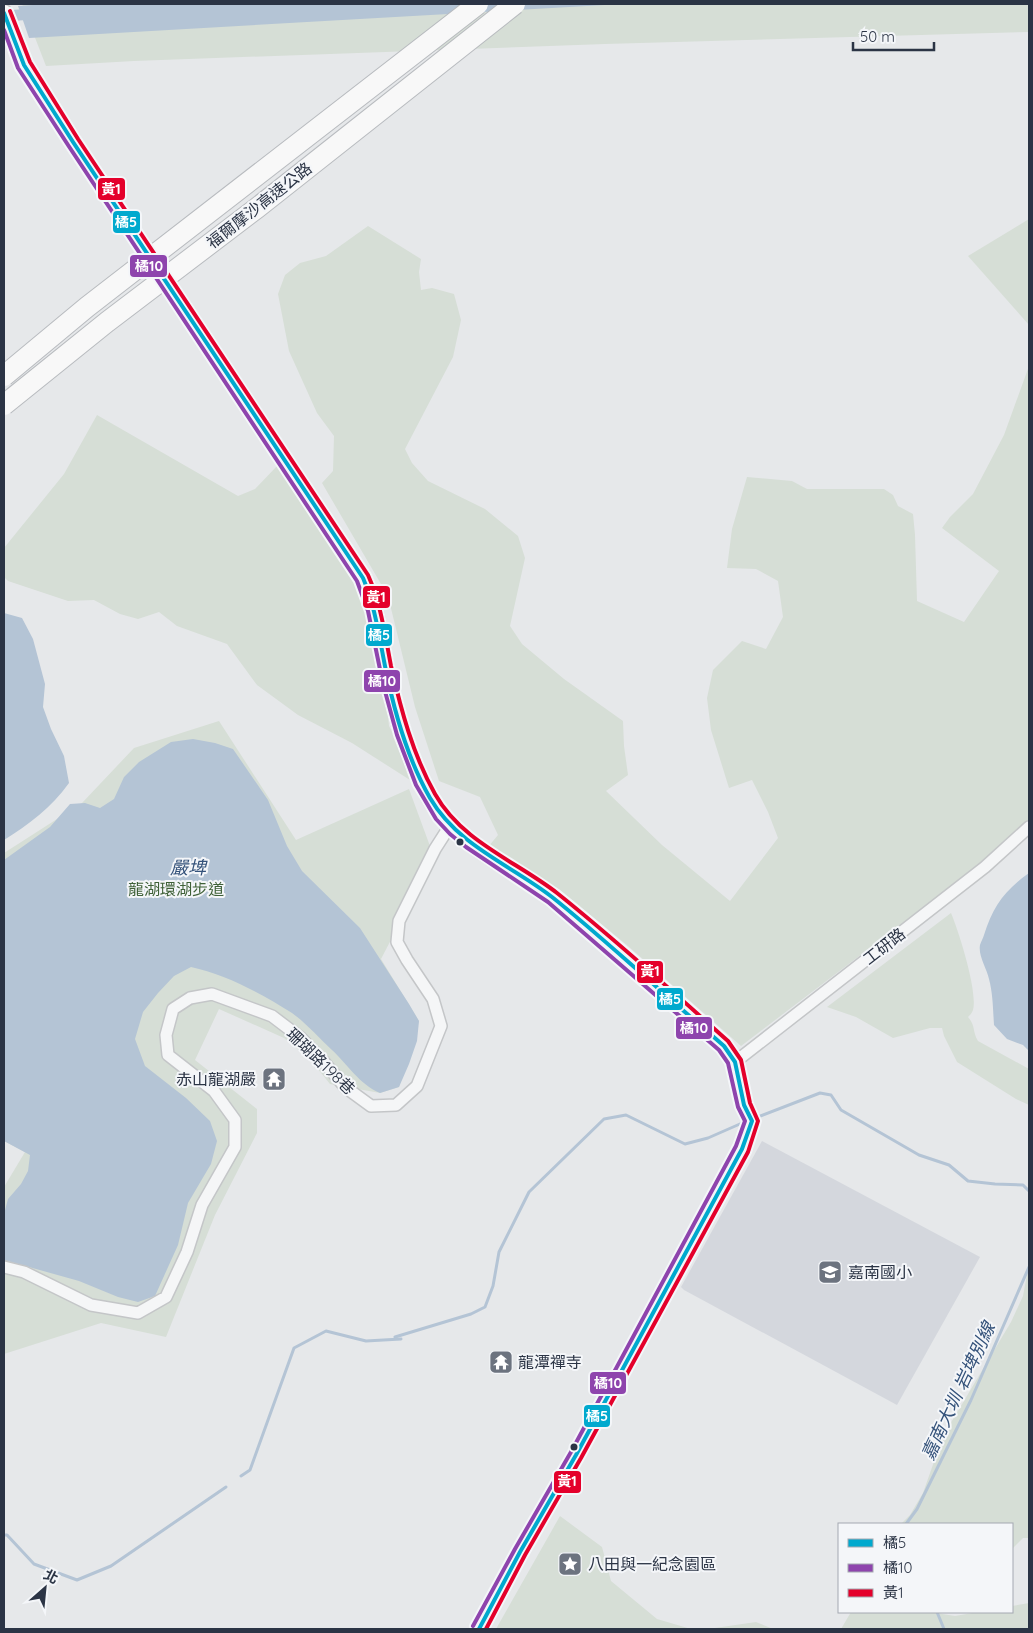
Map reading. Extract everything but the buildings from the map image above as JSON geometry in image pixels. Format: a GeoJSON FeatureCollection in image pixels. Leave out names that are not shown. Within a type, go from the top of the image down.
{"type":"FeatureCollection","features":[{"type":"Feature","properties":{"kind":"highway","name":"福爾摩沙高速公路"},"geometry":{"type":"LineString","coordinates":[[4,376],[87,307],[478,4]]}},
{"type":"Feature","properties":{"kind":"highway","name":"福爾摩沙高速公路"},"geometry":{"type":"LineString","coordinates":[[4,405],[107,322],[264,202],[515,4]]}},
{"type":"Feature","properties":{"kind":"street"},"geometry":{"type":"LineString","coordinates":[[4,13],[24,64],[73,142],[363,578],[373,603],[392,696],[407,746],[430,798],[451,824],[473,845],[550,896],[575,916],[724,1046],[735,1062],[744,1105],[752,1122],[742,1149],[479,1629]]}},
{"type":"Feature","properties":{"kind":"street","name":"珊瑚路198巷"},"geometry":{"type":"LineString","coordinates":[[4,1267],[24,1272],[91,1305],[138,1313],[166,1298],[188,1252],[202,1205],[235,1147],[236,1120],[214,1091],[168,1055],[166,1035],[173,1009],[190,998],[212,994],[272,1016],[301,1038],[345,1087],[371,1106],[396,1105],[417,1086],[441,1026],[433,999],[397,942],[399,921],[451,824]]}},
{"type":"Feature","properties":{"kind":"street","name":"工研路"},"geometry":{"type":"LineString","coordinates":[[735,1062],[985,867],[1029,828]]}},
{"type":"Feature","properties":{"kind":"shaded area","name":"嘉南國小"},"geometry":{"type":"Polygon","coordinates":[[[762,1141],[980,1257],[897,1405],[681,1287],[762,1141]]]}},
{"type":"Feature","properties":{"kind":"green space"},"geometry":{"type":"Polygon","coordinates":[[[22,4],[1029,4],[1029,32],[605,44],[134,61],[46,66],[22,4]]]}},
{"type":"Feature","properties":{"kind":"green space"},"geometry":{"type":"Polygon","coordinates":[[[1029,219],[1029,325],[968,256],[1029,219]]]}},
{"type":"Feature","properties":{"kind":"green space"},"geometry":{"type":"Polygon","coordinates":[[[368,226],[421,259],[419,272],[421,290],[432,288],[454,294],[461,320],[453,357],[405,449],[412,463],[428,481],[485,509],[518,536],[525,558],[510,626],[522,644],[564,679],[623,721],[628,775],[606,791],[662,845],[730,901],[778,838],[768,812],[752,780],[729,788],[711,730],[707,698],[713,670],[742,641],[766,649],[783,617],[778,581],[756,569],[727,568],[732,529],[747,477],[792,481],[807,489],[884,489],[893,495],[898,506],[913,514],[917,601],[964,622],[999,571],[942,528],[973,494],[1004,435],[1029,366],[1029,820],[984,861],[741,1046],[628,946],[559,889],[488,847],[498,835],[480,797],[439,781],[415,707],[388,596],[322,483],[333,471],[334,436],[317,413],[289,351],[278,294],[285,275],[300,263],[326,256],[368,226]]]}},
{"type":"Feature","properties":{"kind":"green space"},"geometry":{"type":"Polygon","coordinates":[[[97,415],[238,496],[255,489],[278,465],[360,590],[373,626],[385,688],[389,726],[403,751],[410,780],[352,743],[298,715],[257,685],[227,644],[177,626],[159,612],[138,619],[120,614],[94,600],[68,601],[8,581],[4,577],[4,548],[64,474],[97,415]]]}},
{"type":"Feature","properties":{"kind":"green space","name":"嚴埤"},"geometry":{"type":"Polygon","coordinates":[[[219,721],[296,840],[409,789],[434,857],[381,959],[419,1021],[399,1087],[380,1093],[330,1084],[309,1058],[284,1038],[219,1009],[195,1060],[257,1109],[257,1133],[215,1215],[166,1337],[101,1323],[4,1354],[4,1187],[25,1152],[4,1141],[4,853],[82,803],[134,748],[219,721]]]}},
{"type":"Feature","properties":{"kind":"green space"},"geometry":{"type":"Polygon","coordinates":[[[951,913],[963,947],[973,990],[973,1010],[968,1017],[976,1037],[978,1041],[1029,1069],[1029,1105],[1016,1099],[957,1062],[942,1028],[930,1028],[893,1038],[856,1017],[827,1007],[951,913]]]}},
{"type":"Feature","properties":{"kind":"green space"},"geometry":{"type":"Polygon","coordinates":[[[1029,1264],[1029,1538],[1023,1538],[1013,1548],[1013,1523],[902,1523],[910,1515],[923,1493],[943,1436],[1011,1322],[1023,1296],[1029,1264]]]}},
{"type":"Feature","properties":{"kind":"green space","name":"八田與一紀念園區"},"geometry":{"type":"Polygon","coordinates":[[[560,1516],[602,1547],[611,1581],[657,1619],[691,1629],[496,1629],[560,1516]]]}},
{"type":"Feature","properties":{"kind":"green space"},"geometry":{"type":"Polygon","coordinates":[[[1029,1603],[1029,1629],[841,1629],[850,1613],[936,1613],[955,1616],[972,1613],[1013,1613],[1013,1606],[1029,1603]]]}},
{"type":"Feature","properties":{"kind":"green space"},"geometry":{"type":"Polygon","coordinates":[[[756,1622],[773,1629],[708,1629],[756,1622]]]}},
{"type":"Feature","properties":{"kind":"water"},"geometry":{"type":"Polygon","coordinates":[[[48,4],[622,4],[29,38],[18,6],[48,4]]]}},
{"type":"Feature","properties":{"kind":"water"},"geometry":{"type":"Polygon","coordinates":[[[4,613],[22,618],[33,639],[45,684],[43,707],[64,756],[69,783],[39,815],[4,840],[4,613]]]}},
{"type":"Feature","properties":{"kind":"water","name":"嚴埤"},"geometry":{"type":"Polygon","coordinates":[[[193,739],[233,749],[268,800],[287,846],[302,871],[360,928],[419,1021],[417,1041],[399,1087],[380,1093],[366,1085],[297,1017],[268,999],[217,974],[204,970],[191,967],[174,976],[143,1012],[135,1039],[145,1066],[186,1098],[210,1121],[217,1141],[211,1164],[188,1203],[178,1245],[155,1296],[138,1302],[118,1297],[79,1281],[4,1260],[4,1214],[8,1199],[21,1184],[28,1171],[30,1155],[4,1141],[4,860],[50,827],[70,804],[85,803],[100,808],[114,799],[124,777],[139,762],[171,742],[193,739]]]}},
{"type":"Feature","properties":{"kind":"water"},"geometry":{"type":"Polygon","coordinates":[[[1029,873],[1029,1051],[1023,1045],[1007,1039],[994,1025],[993,1002],[988,975],[981,958],[980,945],[991,915],[1001,899],[1029,873]]]}},
{"type":"Feature","properties":{"kind":"waterway"},"geometry":{"type":"LineString","coordinates":[[4,16],[34,14]]}},
{"type":"Feature","properties":{"kind":"waterway","name":"嘉南大圳 岩埤別線"},"geometry":{"type":"LineString","coordinates":[[755,1118],[820,1093],[831,1095],[841,1110],[919,1155],[949,1165],[968,1181],[1023,1185],[1029,1191]]}},
{"type":"Feature","properties":{"kind":"waterway","name":"嘉南大圳 岩埤別線"},"geometry":{"type":"LineString","coordinates":[[395,1337],[471,1314],[485,1307],[493,1286],[499,1252],[529,1192],[604,1119],[626,1115],[685,1144],[708,1138],[749,1120]]}},
{"type":"Feature","properties":{"kind":"waterway","name":"嘉南大圳 岩埤別線"},"geometry":{"type":"LineString","coordinates":[[907,1523],[917,1509],[971,1400],[1029,1267]]}},
{"type":"Feature","properties":{"kind":"waterway","name":"嘉南大圳 岩埤別線"},"geometry":{"type":"LineString","coordinates":[[241,1476],[250,1470],[294,1348],[326,1331],[366,1341],[401,1339]]}},
{"type":"Feature","properties":{"kind":"waterway","name":"嘉南大圳 岩埤別線"},"geometry":{"type":"LineString","coordinates":[[4,1535],[7,1535],[34,1564],[77,1580],[111,1566],[226,1487]]}},
{"type":"Feature","properties":{"kind":"waterway","name":"嘉南大圳 岩埤別線"},"geometry":{"type":"LineString","coordinates":[[937,1613],[944,1629]]}},
{"type":"Feature","properties":{"kind":"transit line","name":"黃1"},"geometry":{"type":"LineString","coordinates":[[10,11],[30,62],[78,139],[368,575],[385,631],[391,666],[408,732],[427,779],[446,811],[475,838],[557,893],[601,929],[728,1041],[741,1060],[750,1103],[758,1121],[748,1152],[486,1629]]}},
{"type":"Feature","properties":{"kind":"transit line","name":"橘5"},"geometry":{"type":"LineString","coordinates":[[4,13],[24,65],[73,142],[363,578],[374,610],[402,734],[430,798],[442,815],[470,842],[552,897],[724,1046],[735,1062],[744,1105],[752,1121],[742,1149],[479,1629]]}},
{"type":"Feature","properties":{"kind":"transit line","name":"橘10"},"geometry":{"type":"LineString","coordinates":[[4,30],[18,68],[357,581],[368,611],[383,684],[397,735],[416,785],[436,819],[466,847],[548,902],[719,1050],[728,1063],[738,1107],[745,1121],[736,1146],[571,1452],[473,1626]]}},
{"type":"Feature","properties":{"kind":"place","name":"赤山龍湖嚴"},"geometry":{"type":"Point","coordinates":[274,1079]}},
{"type":"Feature","properties":{"kind":"place","name":"嘉南國小"},"geometry":{"type":"Point","coordinates":[830,1272]}},
{"type":"Feature","properties":{"kind":"place","name":"龍潭禪寺"},"geometry":{"type":"Point","coordinates":[501,1362]}},
{"type":"Feature","properties":{"kind":"place","name":"八田與一紀念園區"},"geometry":{"type":"Point","coordinates":[570,1564]}},
{"type":"Feature","properties":{"kind":"park label","name":"龍湖環湖步道"},"geometry":{"type":"Point","coordinates":[176,889]}}]}
